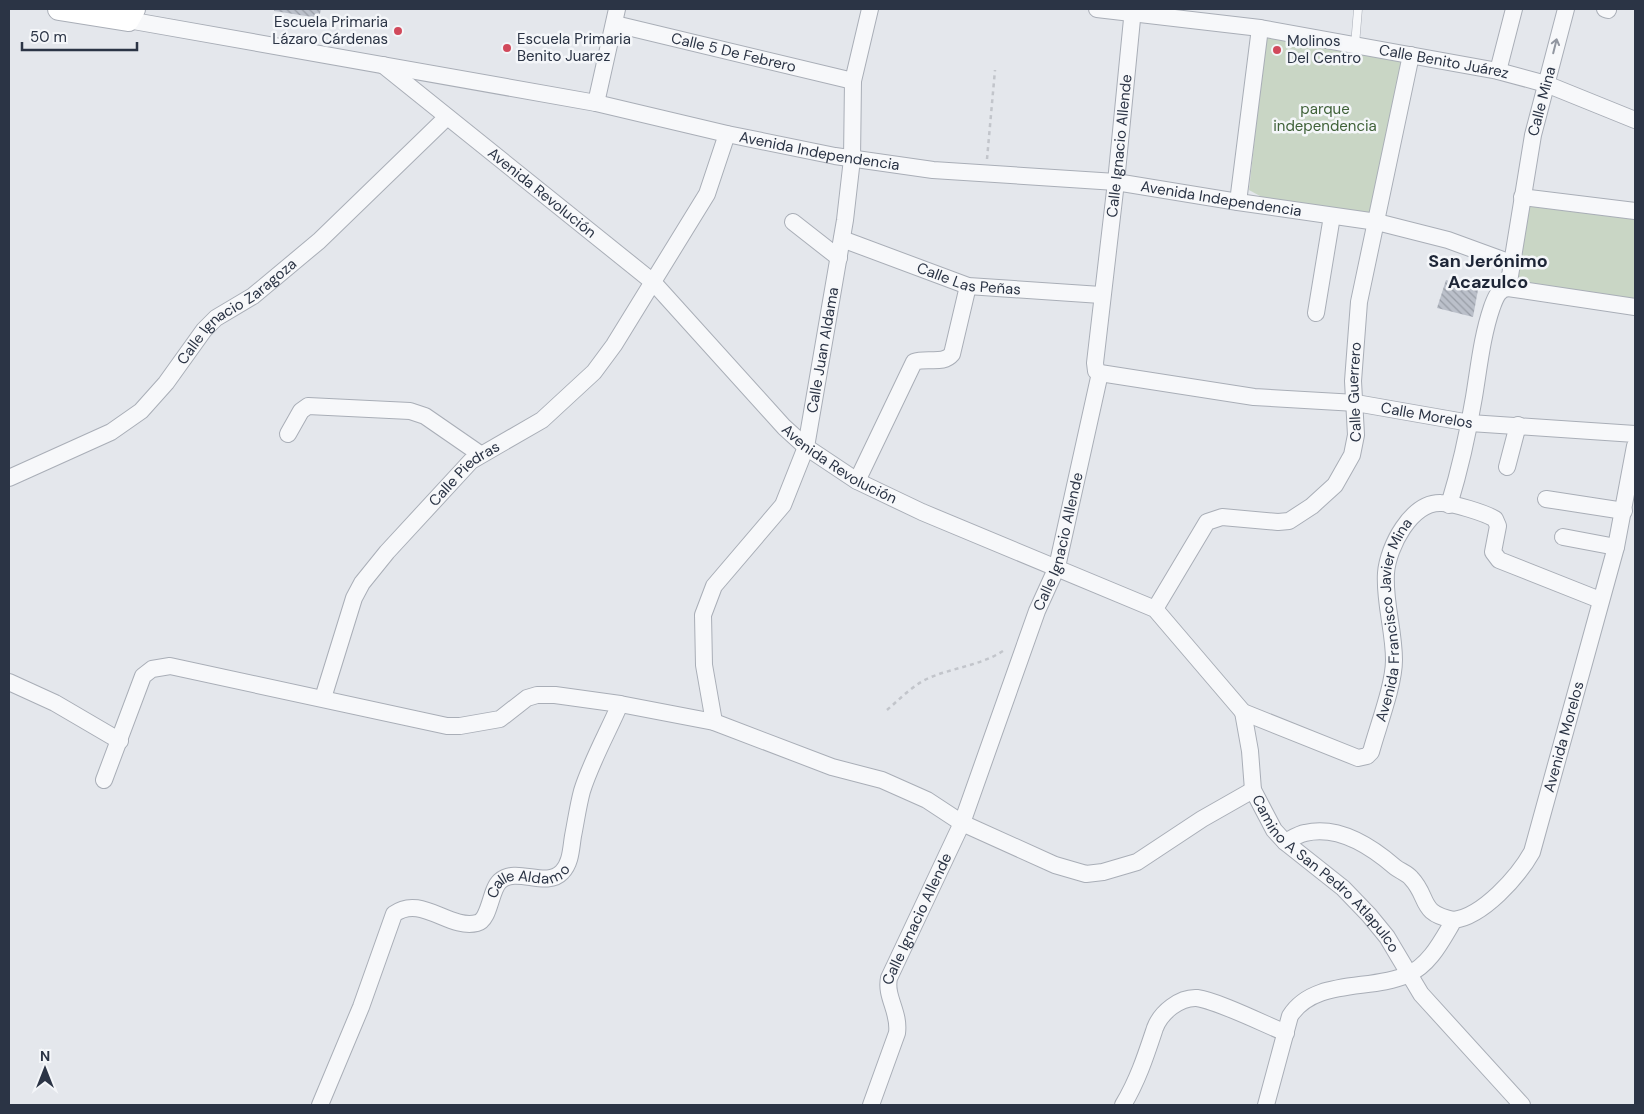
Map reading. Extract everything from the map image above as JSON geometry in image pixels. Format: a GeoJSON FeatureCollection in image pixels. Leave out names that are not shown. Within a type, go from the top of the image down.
{"type":"FeatureCollection","features":[{"type":"Feature","properties":{"kind":"main road"},"geometry":{"type":"LineString","coordinates":[[59,9],[131,14]]}},
{"type":"Feature","properties":{"kind":"street","name":"Calle Juan Aldama"},"geometry":{"type":"LineString","coordinates":[[714,722],[704,666],[702,632],[708,598],[714,586],[784,504],[806,447],[842,239],[852,159],[853,81],[870,9]]}},
{"type":"Feature","properties":{"kind":"street","name":"Calle Benito Juárez"},"geometry":{"type":"LineString","coordinates":[[1097,9],[1133,11],[1260,28],[1498,71],[1546,84],[1635,120]]}},
{"type":"Feature","properties":{"kind":"street"},"geometry":{"type":"LineString","coordinates":[[1498,71],[1514,9]]}},
{"type":"Feature","properties":{"kind":"street","name":"Calle Mina"},"geometry":{"type":"LineString","coordinates":[[1522,196],[1533,135],[1566,9]]}},
{"type":"Feature","properties":{"kind":"street","name":"Calle Ignacio Allende"},"geometry":{"type":"LineString","coordinates":[[871,1105],[893,1048],[899,1021],[889,996],[889,978],[962,823],[1037,611],[1057,567],[1100,373],[1096,370],[1094,363],[1116,182],[1133,11]]}},
{"type":"Feature","properties":{"kind":"street","name":"Avenida Independencia"},"geometry":{"type":"LineString","coordinates":[[131,14],[383,65],[596,103],[797,150],[934,170],[1116,182],[1377,222],[1456,243],[1511,263]]}},
{"type":"Feature","properties":{"kind":"street","name":"Calle 5 De Febrero"},"geometry":{"type":"LineString","coordinates":[[616,16],[853,81]]}},
{"type":"Feature","properties":{"kind":"street"},"geometry":{"type":"LineString","coordinates":[[596,103],[616,16]]}},
{"type":"Feature","properties":{"kind":"street"},"geometry":{"type":"LineString","coordinates":[[1238,202],[1260,28]]}},
{"type":"Feature","properties":{"kind":"street","name":"Calle Guerrero"},"geometry":{"type":"LineString","coordinates":[[1154,609],[1207,522],[1222,517],[1278,522],[1289,521],[1312,506],[1336,485],[1352,455],[1356,435],[1356,403],[1353,381],[1358,310],[1411,55]]}},
{"type":"Feature","properties":{"kind":"street","name":"Avenida Revolución"},"geometry":{"type":"LineString","coordinates":[[383,65],[653,282],[784,427],[806,447],[858,481],[930,516],[1057,567],[1154,609],[1243,712],[1358,758]]}},
{"type":"Feature","properties":{"kind":"street","name":"Calle Ignacio Zaragoza"},"geometry":{"type":"LineString","coordinates":[[9,478],[111,432],[141,411],[166,383],[204,330],[216,318],[253,296],[319,241],[447,117]]}},
{"type":"Feature","properties":{"kind":"street","name":"Calle Piedras"},"geometry":{"type":"LineString","coordinates":[[323,698],[354,598],[362,584],[387,552],[480,454],[542,420],[594,372],[614,345],[707,194],[727,134]]}},
{"type":"Feature","properties":{"kind":"street"},"geometry":{"type":"LineString","coordinates":[[1508,288],[1522,196],[1635,211]]}},
{"type":"Feature","properties":{"kind":"street"},"geometry":{"type":"LineString","coordinates":[[1316,313],[1332,216]]}},
{"type":"Feature","properties":{"kind":"street"},"geometry":{"type":"LineString","coordinates":[[793,222],[839,258]]}},
{"type":"Feature","properties":{"kind":"street","name":"Calle Las Peñas"},"geometry":{"type":"LineString","coordinates":[[842,239],[968,286],[1101,295]]}},
{"type":"Feature","properties":{"kind":"street"},"geometry":{"type":"LineString","coordinates":[[858,481],[914,362],[944,360],[952,354],[968,286]]}},
{"type":"Feature","properties":{"kind":"street"},"geometry":{"type":"LineString","coordinates":[[1449,504],[1470,423],[1482,347],[1492,308],[1503,288],[1635,307]]}},
{"type":"Feature","properties":{"kind":"street","name":"Calle Morelos"},"geometry":{"type":"LineString","coordinates":[[1100,373],[1254,397],[1356,403],[1470,423],[1635,434]]}},
{"type":"Feature","properties":{"kind":"street"},"geometry":{"type":"LineString","coordinates":[[288,434],[301,410],[308,406],[393,408],[426,416],[480,454]]}},
{"type":"Feature","properties":{"kind":"street"},"geometry":{"type":"LineString","coordinates":[[1507,467],[1518,425]]}},
{"type":"Feature","properties":{"kind":"street","name":"Avenida Morelos"},"geometry":{"type":"LineString","coordinates":[[1454,920],[1465,918],[1485,906],[1527,862],[1532,852],[1616,546],[1635,446]]}},
{"type":"Feature","properties":{"kind":"street"},"geometry":{"type":"LineString","coordinates":[[1546,499],[1624,511]]}},
{"type":"Feature","properties":{"kind":"street","name":"Avenida Francisco Javier Mina"},"geometry":{"type":"LineString","coordinates":[[1358,758],[1367,756],[1371,752],[1394,661],[1386,589],[1386,570],[1394,545],[1408,522],[1420,509],[1441,502],[1492,517],[1498,522],[1493,552],[1499,560],[1600,600]]}},
{"type":"Feature","properties":{"kind":"street"},"geometry":{"type":"LineString","coordinates":[[1563,537],[1616,546]]}},
{"type":"Feature","properties":{"kind":"street"},"geometry":{"type":"LineString","coordinates":[[104,780],[143,676],[152,669],[170,666],[323,698],[420,722],[460,726],[500,719],[531,696],[555,695],[620,704],[714,722],[832,767],[882,780],[927,800],[962,823],[1055,865],[1086,874],[1103,872],[1137,862],[1202,819],[1253,790]]}},
{"type":"Feature","properties":{"kind":"street"},"geometry":{"type":"LineString","coordinates":[[9,682],[55,703],[120,741]]}},
{"type":"Feature","properties":{"kind":"street","name":"Calle Aldamo"},"geometry":{"type":"LineString","coordinates":[[320,1105],[361,1007],[394,914],[400,910],[416,908],[459,923],[476,924],[484,918],[496,887],[501,880],[508,877],[548,878],[561,873],[569,860],[582,791],[620,704]]}},
{"type":"Feature","properties":{"kind":"street","name":"Camino A San Pedro Atlapulco"},"geometry":{"type":"LineString","coordinates":[[1243,712],[1250,751],[1253,790],[1274,830],[1285,842],[1343,888],[1369,915],[1387,937],[1421,994],[1448,1027],[1522,1105]]}},
{"type":"Feature","properties":{"kind":"street"},"geometry":{"type":"LineString","coordinates":[[1266,1105],[1290,1016],[1303,1000],[1318,993],[1408,975],[1430,959],[1454,920],[1442,918],[1426,906],[1418,887],[1410,876],[1397,869],[1371,847],[1322,831],[1305,833],[1285,842]]}},
{"type":"Feature","properties":{"kind":"street"},"geometry":{"type":"LineString","coordinates":[[1123,1105],[1142,1067],[1156,1026],[1164,1013],[1185,999],[1196,998],[1212,1003],[1286,1033]]}},
{"type":"Feature","properties":{"kind":"lane"},"geometry":{"type":"LineString","coordinates":[[1355,45],[1358,9]]}},
{"type":"Feature","properties":{"kind":"path"},"geometry":{"type":"LineString","coordinates":[[985,173],[995,70]]}},
{"type":"Feature","properties":{"kind":"path"},"geometry":{"type":"LineString","coordinates":[[888,710],[920,682],[982,662],[1011,646]]}},
{"type":"Feature","properties":{"kind":"green space","name":"parque independencia"},"geometry":{"type":"Polygon","coordinates":[[[1266,37],[1404,62],[1376,217],[1275,204],[1249,190],[1266,37]]]}},
{"type":"Feature","properties":{"kind":"green space"},"geometry":{"type":"Polygon","coordinates":[[[1522,200],[1635,215],[1635,300],[1514,285],[1522,200]]]}},
{"type":"Feature","properties":{"kind":"building"},"geometry":{"type":"Polygon","coordinates":[[[274,9],[321,9],[319,18],[274,11],[274,9]]]}},
{"type":"Feature","properties":{"kind":"building"},"geometry":{"type":"Polygon","coordinates":[[[1446,280],[1478,290],[1473,317],[1437,308],[1446,280]]]}},
{"type":"Feature","properties":{"kind":"place","name":"Escuela Primaria Lázaro Cárdenas"},"geometry":{"type":"Point","coordinates":[398,31]}},
{"type":"Feature","properties":{"kind":"place","name":"Escuela Primaria Benito Juarez"},"geometry":{"type":"Point","coordinates":[507,48]}},
{"type":"Feature","properties":{"kind":"place","name":"Molinos Del Centro"},"geometry":{"type":"Point","coordinates":[1277,50]}},
{"type":"Feature","properties":{"kind":"district","name":"San Jerónimo Acazulco"},"geometry":{"type":"Point","coordinates":[1488,271]}}]}
